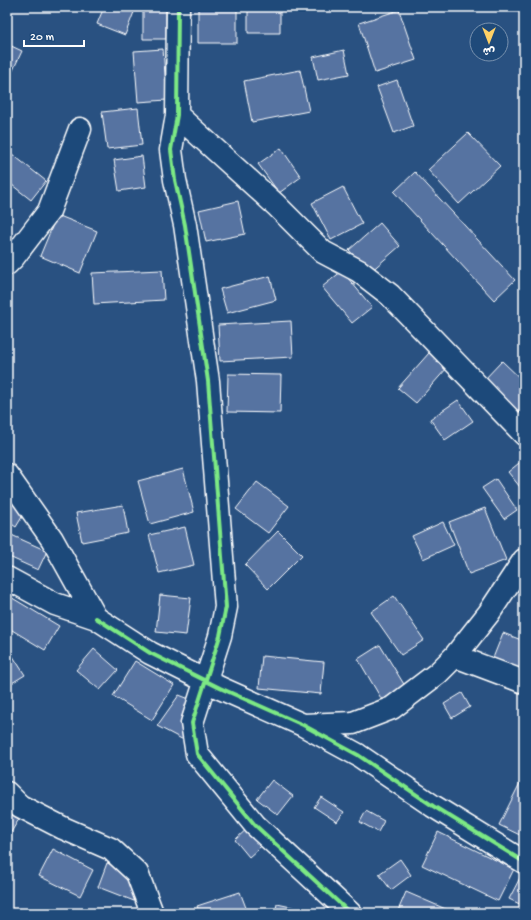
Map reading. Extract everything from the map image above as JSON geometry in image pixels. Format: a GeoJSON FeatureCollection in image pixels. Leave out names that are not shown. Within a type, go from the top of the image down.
{"type":"FeatureCollection","features":[{"type":"Feature","properties":{"kind":"street"},"geometry":{"type":"LineString","coordinates":[[178,7],[177,115],[172,150],[175,180],[185,225],[208,381],[226,607],[220,636],[192,723],[197,754],[255,825],[350,913]]}},
{"type":"Feature","properties":{"kind":"street"},"geometry":{"type":"LineString","coordinates":[[177,115],[276,205],[323,252],[359,271],[390,295],[524,434]]}},
{"type":"Feature","properties":{"kind":"street"},"geometry":{"type":"LineString","coordinates":[[7,264],[49,211],[80,129]]}},
{"type":"Feature","properties":{"kind":"street"},"geometry":{"type":"LineString","coordinates":[[7,475],[52,539],[96,618]]}},
{"type":"Feature","properties":{"kind":"street"},"geometry":{"type":"LineString","coordinates":[[303,725],[353,723],[392,708],[438,673],[455,656],[489,613],[524,560]]}},
{"type":"Feature","properties":{"kind":"street"},"geometry":{"type":"LineString","coordinates":[[7,578],[55,604],[96,618],[150,653],[205,681],[303,725],[358,755],[433,806],[524,862]]}},
{"type":"Feature","properties":{"kind":"street"},"geometry":{"type":"LineString","coordinates":[[455,656],[524,682]]}},
{"type":"Feature","properties":{"kind":"street"},"geometry":{"type":"LineString","coordinates":[[7,793],[20,806],[110,849],[137,872],[152,913]]}},
{"type":"Feature","properties":{"kind":"building"},"geometry":{"type":"Polygon","coordinates":[[[104,7],[136,7],[125,35],[97,24],[104,7]]]}},
{"type":"Feature","properties":{"kind":"building"},"geometry":{"type":"Polygon","coordinates":[[[143,7],[166,7],[166,39],[143,39],[143,7]]]}},
{"type":"Feature","properties":{"kind":"building"},"geometry":{"type":"Polygon","coordinates":[[[198,7],[237,7],[237,43],[198,43],[198,7]]]}},
{"type":"Feature","properties":{"kind":"building"},"geometry":{"type":"Polygon","coordinates":[[[248,7],[280,7],[280,33],[248,33],[248,7]]]}},
{"type":"Feature","properties":{"kind":"building"},"geometry":{"type":"Polygon","coordinates":[[[519,7],[524,7],[524,17],[522,18],[519,7]]]}},
{"type":"Feature","properties":{"kind":"building"},"geometry":{"type":"Polygon","coordinates":[[[399,10],[416,60],[375,73],[359,23],[399,10]]]}},
{"type":"Feature","properties":{"kind":"building"},"geometry":{"type":"Polygon","coordinates":[[[7,44],[22,51],[7,83],[7,44]]]}},
{"type":"Feature","properties":{"kind":"building"},"geometry":{"type":"Polygon","coordinates":[[[163,49],[167,100],[138,102],[134,51],[163,49]]]}},
{"type":"Feature","properties":{"kind":"building"},"geometry":{"type":"Polygon","coordinates":[[[344,50],[349,74],[318,80],[313,57],[344,50]]]}},
{"type":"Feature","properties":{"kind":"building"},"geometry":{"type":"Polygon","coordinates":[[[300,70],[309,111],[252,122],[244,81],[300,70]]]}},
{"type":"Feature","properties":{"kind":"building"},"geometry":{"type":"Polygon","coordinates":[[[397,80],[413,126],[394,133],[377,87],[397,80]]]}},
{"type":"Feature","properties":{"kind":"building"},"geometry":{"type":"Polygon","coordinates":[[[138,108],[142,145],[107,149],[102,112],[138,108]]]}},
{"type":"Feature","properties":{"kind":"building"},"geometry":{"type":"Polygon","coordinates":[[[468,133],[500,166],[459,204],[428,170],[468,133]]]}},
{"type":"Feature","properties":{"kind":"building"},"geometry":{"type":"Polygon","coordinates":[[[281,148],[301,177],[279,193],[258,164],[281,148]]]}},
{"type":"Feature","properties":{"kind":"building"},"geometry":{"type":"Polygon","coordinates":[[[7,150],[46,181],[31,200],[7,181],[7,150]]]}},
{"type":"Feature","properties":{"kind":"building"},"geometry":{"type":"Polygon","coordinates":[[[142,156],[146,187],[119,191],[114,160],[142,156]]]}},
{"type":"Feature","properties":{"kind":"building"},"geometry":{"type":"Polygon","coordinates":[[[415,172],[515,280],[494,300],[394,192],[415,172]]]}},
{"type":"Feature","properties":{"kind":"building"},"geometry":{"type":"Polygon","coordinates":[[[343,187],[362,224],[331,240],[312,203],[343,187]]]}},
{"type":"Feature","properties":{"kind":"building"},"geometry":{"type":"Polygon","coordinates":[[[238,201],[245,234],[206,242],[199,210],[238,201]]]}},
{"type":"Feature","properties":{"kind":"building"},"geometry":{"type":"Polygon","coordinates":[[[57,215],[97,231],[80,273],[40,256],[57,215]]]}},
{"type":"Feature","properties":{"kind":"building"},"geometry":{"type":"Polygon","coordinates":[[[380,223],[400,246],[369,273],[349,250],[380,223]]]}},
{"type":"Feature","properties":{"kind":"building"},"geometry":{"type":"Polygon","coordinates":[[[162,270],[164,300],[94,304],[92,273],[162,270]]]}},
{"type":"Feature","properties":{"kind":"building"},"geometry":{"type":"Polygon","coordinates":[[[342,271],[372,307],[352,323],[322,287],[342,271]]]}},
{"type":"Feature","properties":{"kind":"building"},"geometry":{"type":"Polygon","coordinates":[[[270,276],[276,300],[227,313],[220,289],[270,276]]]}},
{"type":"Feature","properties":{"kind":"building"},"geometry":{"type":"Polygon","coordinates":[[[291,321],[293,357],[220,361],[218,325],[291,321]]]}},
{"type":"Feature","properties":{"kind":"building"},"geometry":{"type":"Polygon","coordinates":[[[429,353],[447,368],[416,403],[398,388],[429,353]]]}},
{"type":"Feature","properties":{"kind":"building"},"geometry":{"type":"Polygon","coordinates":[[[502,361],[524,382],[524,420],[483,381],[502,361]]]}},
{"type":"Feature","properties":{"kind":"building"},"geometry":{"type":"Polygon","coordinates":[[[228,374],[281,375],[280,413],[227,412],[228,374]]]}},
{"type":"Feature","properties":{"kind":"building"},"geometry":{"type":"Polygon","coordinates":[[[458,400],[473,421],[445,440],[430,419],[458,400]]]}},
{"type":"Feature","properties":{"kind":"building"},"geometry":{"type":"Polygon","coordinates":[[[524,459],[524,492],[508,472],[524,459]]]}},
{"type":"Feature","properties":{"kind":"building"},"geometry":{"type":"Polygon","coordinates":[[[183,469],[194,512],[150,524],[138,481],[183,469]]]}},
{"type":"Feature","properties":{"kind":"building"},"geometry":{"type":"Polygon","coordinates":[[[496,479],[517,510],[504,519],[482,488],[496,479]]]}},
{"type":"Feature","properties":{"kind":"building"},"geometry":{"type":"Polygon","coordinates":[[[257,482],[289,506],[268,533],[236,509],[257,482]]]}},
{"type":"Feature","properties":{"kind":"building"},"geometry":{"type":"Polygon","coordinates":[[[7,494],[28,507],[16,527],[7,521],[7,494]]]}},
{"type":"Feature","properties":{"kind":"building"},"geometry":{"type":"Polygon","coordinates":[[[123,505],[128,533],[82,542],[76,513],[123,505]]]}},
{"type":"Feature","properties":{"kind":"building"},"geometry":{"type":"Polygon","coordinates":[[[485,508],[506,560],[469,574],[449,522],[485,508]]]}},
{"type":"Feature","properties":{"kind":"building"},"geometry":{"type":"Polygon","coordinates":[[[443,522],[454,545],[423,559],[412,536],[443,522]]]}},
{"type":"Feature","properties":{"kind":"building"},"geometry":{"type":"Polygon","coordinates":[[[185,527],[194,565],[159,573],[149,535],[185,527]]]}},
{"type":"Feature","properties":{"kind":"building"},"geometry":{"type":"Polygon","coordinates":[[[278,531],[302,555],[268,589],[245,565],[278,531]]]}},
{"type":"Feature","properties":{"kind":"building"},"geometry":{"type":"Polygon","coordinates":[[[7,533],[47,551],[38,570],[7,556],[7,533]]]}},
{"type":"Feature","properties":{"kind":"building"},"geometry":{"type":"Polygon","coordinates":[[[160,595],[191,598],[186,635],[156,632],[160,595]]]}},
{"type":"Feature","properties":{"kind":"building"},"geometry":{"type":"Polygon","coordinates":[[[9,596],[59,626],[45,650],[7,627],[7,599],[9,596]]]}},
{"type":"Feature","properties":{"kind":"building"},"geometry":{"type":"Polygon","coordinates":[[[394,596],[424,640],[401,655],[371,612],[394,596]]]}},
{"type":"Feature","properties":{"kind":"building"},"geometry":{"type":"Polygon","coordinates":[[[503,633],[524,641],[524,676],[491,663],[503,633]]]}},
{"type":"Feature","properties":{"kind":"building"},"geometry":{"type":"Polygon","coordinates":[[[380,645],[405,686],[382,700],[358,659],[380,645]]]}},
{"type":"Feature","properties":{"kind":"building"},"geometry":{"type":"Polygon","coordinates":[[[7,647],[25,675],[7,686],[7,647]]]}},
{"type":"Feature","properties":{"kind":"building"},"geometry":{"type":"Polygon","coordinates":[[[94,649],[118,670],[100,690],[76,670],[94,649]]]}},
{"type":"Feature","properties":{"kind":"building"},"geometry":{"type":"Polygon","coordinates":[[[262,656],[324,662],[321,694],[259,688],[262,656]]]}},
{"type":"Feature","properties":{"kind":"building"},"geometry":{"type":"Polygon","coordinates":[[[135,661],[174,685],[152,720],[113,696],[135,661]]]}},
{"type":"Feature","properties":{"kind":"building"},"geometry":{"type":"Polygon","coordinates":[[[462,693],[470,707],[452,718],[444,704],[462,693]]]}},
{"type":"Feature","properties":{"kind":"building"},"geometry":{"type":"Polygon","coordinates":[[[179,695],[192,700],[195,746],[157,726],[179,695]]]}},
{"type":"Feature","properties":{"kind":"building"},"geometry":{"type":"Polygon","coordinates":[[[524,775],[524,837],[499,825],[524,775]]]}},
{"type":"Feature","properties":{"kind":"building"},"geometry":{"type":"Polygon","coordinates":[[[272,780],[293,796],[278,815],[257,799],[272,780]]]}},
{"type":"Feature","properties":{"kind":"building"},"geometry":{"type":"Polygon","coordinates":[[[321,797],[344,812],[337,822],[314,807],[321,797]]]}},
{"type":"Feature","properties":{"kind":"building"},"geometry":{"type":"Polygon","coordinates":[[[366,811],[384,821],[378,832],[360,822],[366,811]]]}},
{"type":"Feature","properties":{"kind":"building"},"geometry":{"type":"Polygon","coordinates":[[[7,812],[19,819],[7,839],[7,812]]]}},
{"type":"Feature","properties":{"kind":"building"},"geometry":{"type":"Polygon","coordinates":[[[252,824],[267,841],[249,857],[235,840],[252,824]]]}},
{"type":"Feature","properties":{"kind":"building"},"geometry":{"type":"Polygon","coordinates":[[[438,832],[514,869],[498,901],[422,865],[438,832]]]}},
{"type":"Feature","properties":{"kind":"building"},"geometry":{"type":"Polygon","coordinates":[[[53,849],[93,870],[80,896],[39,876],[53,849]]]}},
{"type":"Feature","properties":{"kind":"building"},"geometry":{"type":"Polygon","coordinates":[[[400,859],[411,875],[391,890],[379,874],[400,859]]]}},
{"type":"Feature","properties":{"kind":"building"},"geometry":{"type":"Polygon","coordinates":[[[107,863],[143,877],[134,901],[98,887],[107,863]]]}},
{"type":"Feature","properties":{"kind":"building"},"geometry":{"type":"Polygon","coordinates":[[[523,872],[524,873],[524,906],[509,899],[523,872]]]}},
{"type":"Feature","properties":{"kind":"building"},"geometry":{"type":"Polygon","coordinates":[[[240,892],[248,913],[200,913],[197,906],[240,892]]]}},
{"type":"Feature","properties":{"kind":"building"},"geometry":{"type":"Polygon","coordinates":[[[406,892],[448,910],[446,913],[397,913],[406,892]]]}},
{"type":"Feature","properties":{"kind":"building"},"geometry":{"type":"Polygon","coordinates":[[[277,904],[301,909],[300,913],[275,913],[277,904]]]}},
{"type":"Feature","properties":{"kind":"cycle path"},"geometry":{"type":"LineString","coordinates":[[178,7],[177,115],[171,150],[175,180],[185,225],[208,381],[226,607],[220,636],[192,723],[197,754],[255,825],[350,913]]}},
{"type":"Feature","properties":{"kind":"cycle path"},"geometry":{"type":"LineString","coordinates":[[96,618],[150,653],[220,688],[303,725],[358,755],[433,806],[524,862]]}}]}
